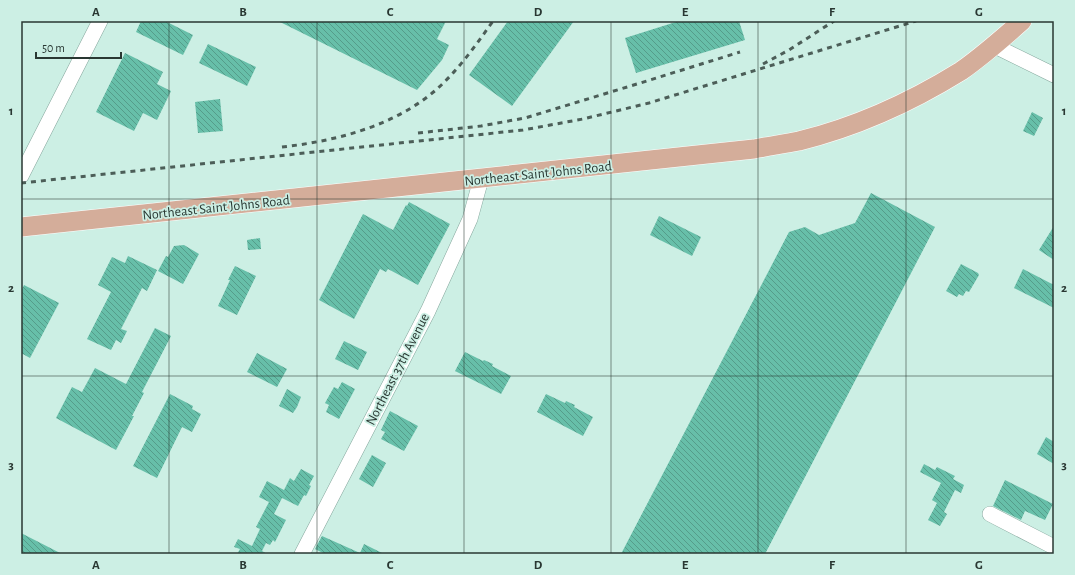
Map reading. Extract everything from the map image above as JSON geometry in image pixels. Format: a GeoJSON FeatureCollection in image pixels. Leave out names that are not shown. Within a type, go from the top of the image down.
{"type":"FeatureCollection","features":[{"type":"Feature","properties":{"kind":"main road","name":"Northeast Saint Johns Road"},"geometry":{"type":"LineString","coordinates":[[21,227],[754,149],[799,141],[868,118],[917,97],[962,70],[1022,21]]}},
{"type":"Feature","properties":{"kind":"street"},"geometry":{"type":"LineString","coordinates":[[21,176],[100,21]]}},
{"type":"Feature","properties":{"kind":"street"},"geometry":{"type":"LineString","coordinates":[[994,45],[1054,75]]}},
{"type":"Feature","properties":{"kind":"street","name":"Northeast 37th Avenue"},"geometry":{"type":"LineString","coordinates":[[302,554],[428,311],[470,219],[481,179]]}},
{"type":"Feature","properties":{"kind":"street"},"geometry":{"type":"LineString","coordinates":[[990,514],[1054,547]]}},
{"type":"Feature","properties":{"kind":"building"},"geometry":{"type":"Polygon","coordinates":[[[141,21],[165,21],[193,35],[183,55],[136,32],[141,21]]]}},
{"type":"Feature","properties":{"kind":"building"},"geometry":{"type":"Polygon","coordinates":[[[278,21],[446,21],[437,39],[449,45],[442,60],[417,90],[278,21]]]}},
{"type":"Feature","properties":{"kind":"building"},"geometry":{"type":"Polygon","coordinates":[[[508,21],[574,21],[512,106],[469,75],[508,21]]]}},
{"type":"Feature","properties":{"kind":"building"},"geometry":{"type":"Polygon","coordinates":[[[679,21],[739,21],[745,40],[636,73],[625,38],[679,21]]]}},
{"type":"Feature","properties":{"kind":"building"},"geometry":{"type":"Polygon","coordinates":[[[208,44],[256,67],[247,86],[199,63],[208,44]]]}},
{"type":"Feature","properties":{"kind":"building"},"geometry":{"type":"Polygon","coordinates":[[[125,53],[163,72],[157,84],[171,91],[157,120],[143,113],[134,131],[96,112],[125,53]]]}},
{"type":"Feature","properties":{"kind":"building"},"geometry":{"type":"Polygon","coordinates":[[[220,99],[223,131],[198,133],[195,102],[220,99]]]}},
{"type":"Feature","properties":{"kind":"building"},"geometry":{"type":"Polygon","coordinates":[[[1032,112],[1043,118],[1034,136],[1023,131],[1032,112]]]}},
{"type":"Feature","properties":{"kind":"building"},"geometry":{"type":"Polygon","coordinates":[[[871,193],[935,227],[765,554],[621,554],[789,232],[805,227],[819,235],[855,223],[871,193]]]}},
{"type":"Feature","properties":{"kind":"building"},"geometry":{"type":"Polygon","coordinates":[[[409,202],[450,224],[418,285],[388,269],[386,272],[380,269],[354,319],[319,300],[363,214],[393,230],[409,202]]]}},
{"type":"Feature","properties":{"kind":"building"},"geometry":{"type":"Polygon","coordinates":[[[659,216],[701,237],[692,256],[650,235],[659,216]]]}},
{"type":"Feature","properties":{"kind":"building"},"geometry":{"type":"Polygon","coordinates":[[[1054,226],[1054,260],[1039,250],[1054,226]]]}},
{"type":"Feature","properties":{"kind":"building"},"geometry":{"type":"Polygon","coordinates":[[[260,238],[261,249],[248,250],[247,240],[260,238]]]}},
{"type":"Feature","properties":{"kind":"building"},"geometry":{"type":"Polygon","coordinates":[[[184,245],[199,254],[183,284],[158,271],[166,256],[168,257],[174,246],[184,245]]]}},
{"type":"Feature","properties":{"kind":"building"},"geometry":{"type":"Polygon","coordinates":[[[128,256],[157,270],[147,291],[142,288],[121,329],[127,331],[121,343],[116,340],[111,350],[87,339],[111,292],[98,285],[112,257],[125,263],[128,256]]]}},
{"type":"Feature","properties":{"kind":"building"},"geometry":{"type":"Polygon","coordinates":[[[961,264],[979,275],[969,292],[966,291],[963,296],[959,294],[957,297],[946,291],[961,264]]]}},
{"type":"Feature","properties":{"kind":"building"},"geometry":{"type":"Polygon","coordinates":[[[235,266],[256,276],[237,315],[218,306],[235,266]]]}},
{"type":"Feature","properties":{"kind":"building"},"geometry":{"type":"Polygon","coordinates":[[[1023,269],[1054,285],[1054,308],[1014,288],[1023,269]]]}},
{"type":"Feature","properties":{"kind":"building"},"geometry":{"type":"Polygon","coordinates":[[[24,285],[59,303],[30,358],[21,353],[21,291],[24,285]]]}},
{"type":"Feature","properties":{"kind":"building"},"geometry":{"type":"Polygon","coordinates":[[[155,328],[171,336],[142,392],[144,393],[132,416],[134,416],[116,450],[56,418],[72,387],[82,392],[95,368],[126,384],[155,328]]]}},
{"type":"Feature","properties":{"kind":"building"},"geometry":{"type":"Polygon","coordinates":[[[344,341],[367,352],[358,370],[335,359],[344,341]]]}},
{"type":"Feature","properties":{"kind":"building"},"geometry":{"type":"Polygon","coordinates":[[[465,352],[493,364],[492,366],[511,376],[501,394],[455,371],[465,352]]]}},
{"type":"Feature","properties":{"kind":"building"},"geometry":{"type":"Polygon","coordinates":[[[257,353],[287,369],[277,387],[247,372],[257,353]]]}},
{"type":"Feature","properties":{"kind":"building"},"geometry":{"type":"Polygon","coordinates":[[[342,382],[355,389],[339,419],[326,412],[329,405],[325,403],[334,387],[338,389],[342,382]]]}},
{"type":"Feature","properties":{"kind":"building"},"geometry":{"type":"Polygon","coordinates":[[[287,389],[301,397],[293,413],[279,406],[287,389]]]}},
{"type":"Feature","properties":{"kind":"building"},"geometry":{"type":"Polygon","coordinates":[[[170,394],[193,406],[192,409],[201,414],[192,432],[182,427],[157,478],[133,466],[170,394]]]}},
{"type":"Feature","properties":{"kind":"building"},"geometry":{"type":"Polygon","coordinates":[[[546,394],[565,403],[566,401],[575,405],[574,407],[593,417],[583,436],[537,412],[546,394]]]}},
{"type":"Feature","properties":{"kind":"building"},"geometry":{"type":"Polygon","coordinates":[[[390,411],[418,426],[404,451],[381,439],[385,432],[381,430],[390,411]]]}},
{"type":"Feature","properties":{"kind":"building"},"geometry":{"type":"Polygon","coordinates":[[[1046,437],[1054,442],[1054,464],[1037,454],[1046,437]]]}},
{"type":"Feature","properties":{"kind":"building"},"geometry":{"type":"Polygon","coordinates":[[[372,455],[386,463],[373,487],[359,479],[372,455]]]}},
{"type":"Feature","properties":{"kind":"building"},"geometry":{"type":"Polygon","coordinates":[[[924,464],[935,470],[937,467],[955,476],[953,479],[964,485],[961,493],[955,490],[944,512],[947,514],[940,526],[928,520],[937,503],[932,500],[941,483],[920,472],[924,464]]]}},
{"type":"Feature","properties":{"kind":"building"},"geometry":{"type":"Polygon","coordinates":[[[301,469],[314,476],[309,485],[311,486],[306,496],[304,495],[298,506],[282,498],[274,514],[286,520],[275,542],[273,540],[270,545],[266,543],[262,551],[267,554],[237,554],[240,549],[234,547],[238,539],[252,546],[260,529],[256,527],[269,502],[259,497],[267,481],[284,490],[290,478],[294,481],[301,469]]]}},
{"type":"Feature","properties":{"kind":"building"},"geometry":{"type":"Polygon","coordinates":[[[1005,480],[1053,504],[1045,520],[1025,511],[1021,520],[993,506],[1005,480]]]}},
{"type":"Feature","properties":{"kind":"building"},"geometry":{"type":"Polygon","coordinates":[[[21,533],[62,554],[21,554],[21,533]]]}},
{"type":"Feature","properties":{"kind":"building"},"geometry":{"type":"Polygon","coordinates":[[[322,536],[360,553],[364,544],[384,554],[325,554],[315,549],[322,536]]]}},
{"type":"Feature","properties":{"kind":"railway"},"geometry":{"type":"LineString","coordinates":[[282,147],[323,141],[344,136],[364,130],[403,113],[437,89],[453,73],[493,21]]}},
{"type":"Feature","properties":{"kind":"railway"},"geometry":{"type":"LineString","coordinates":[[763,64],[789,50],[834,21]]}},
{"type":"Feature","properties":{"kind":"railway"},"geometry":{"type":"LineString","coordinates":[[21,183],[523,130],[583,119],[649,103],[916,21]]}},
{"type":"Feature","properties":{"kind":"railway"},"geometry":{"type":"LineString","coordinates":[[418,133],[481,126],[525,118],[740,52]]}}]}
